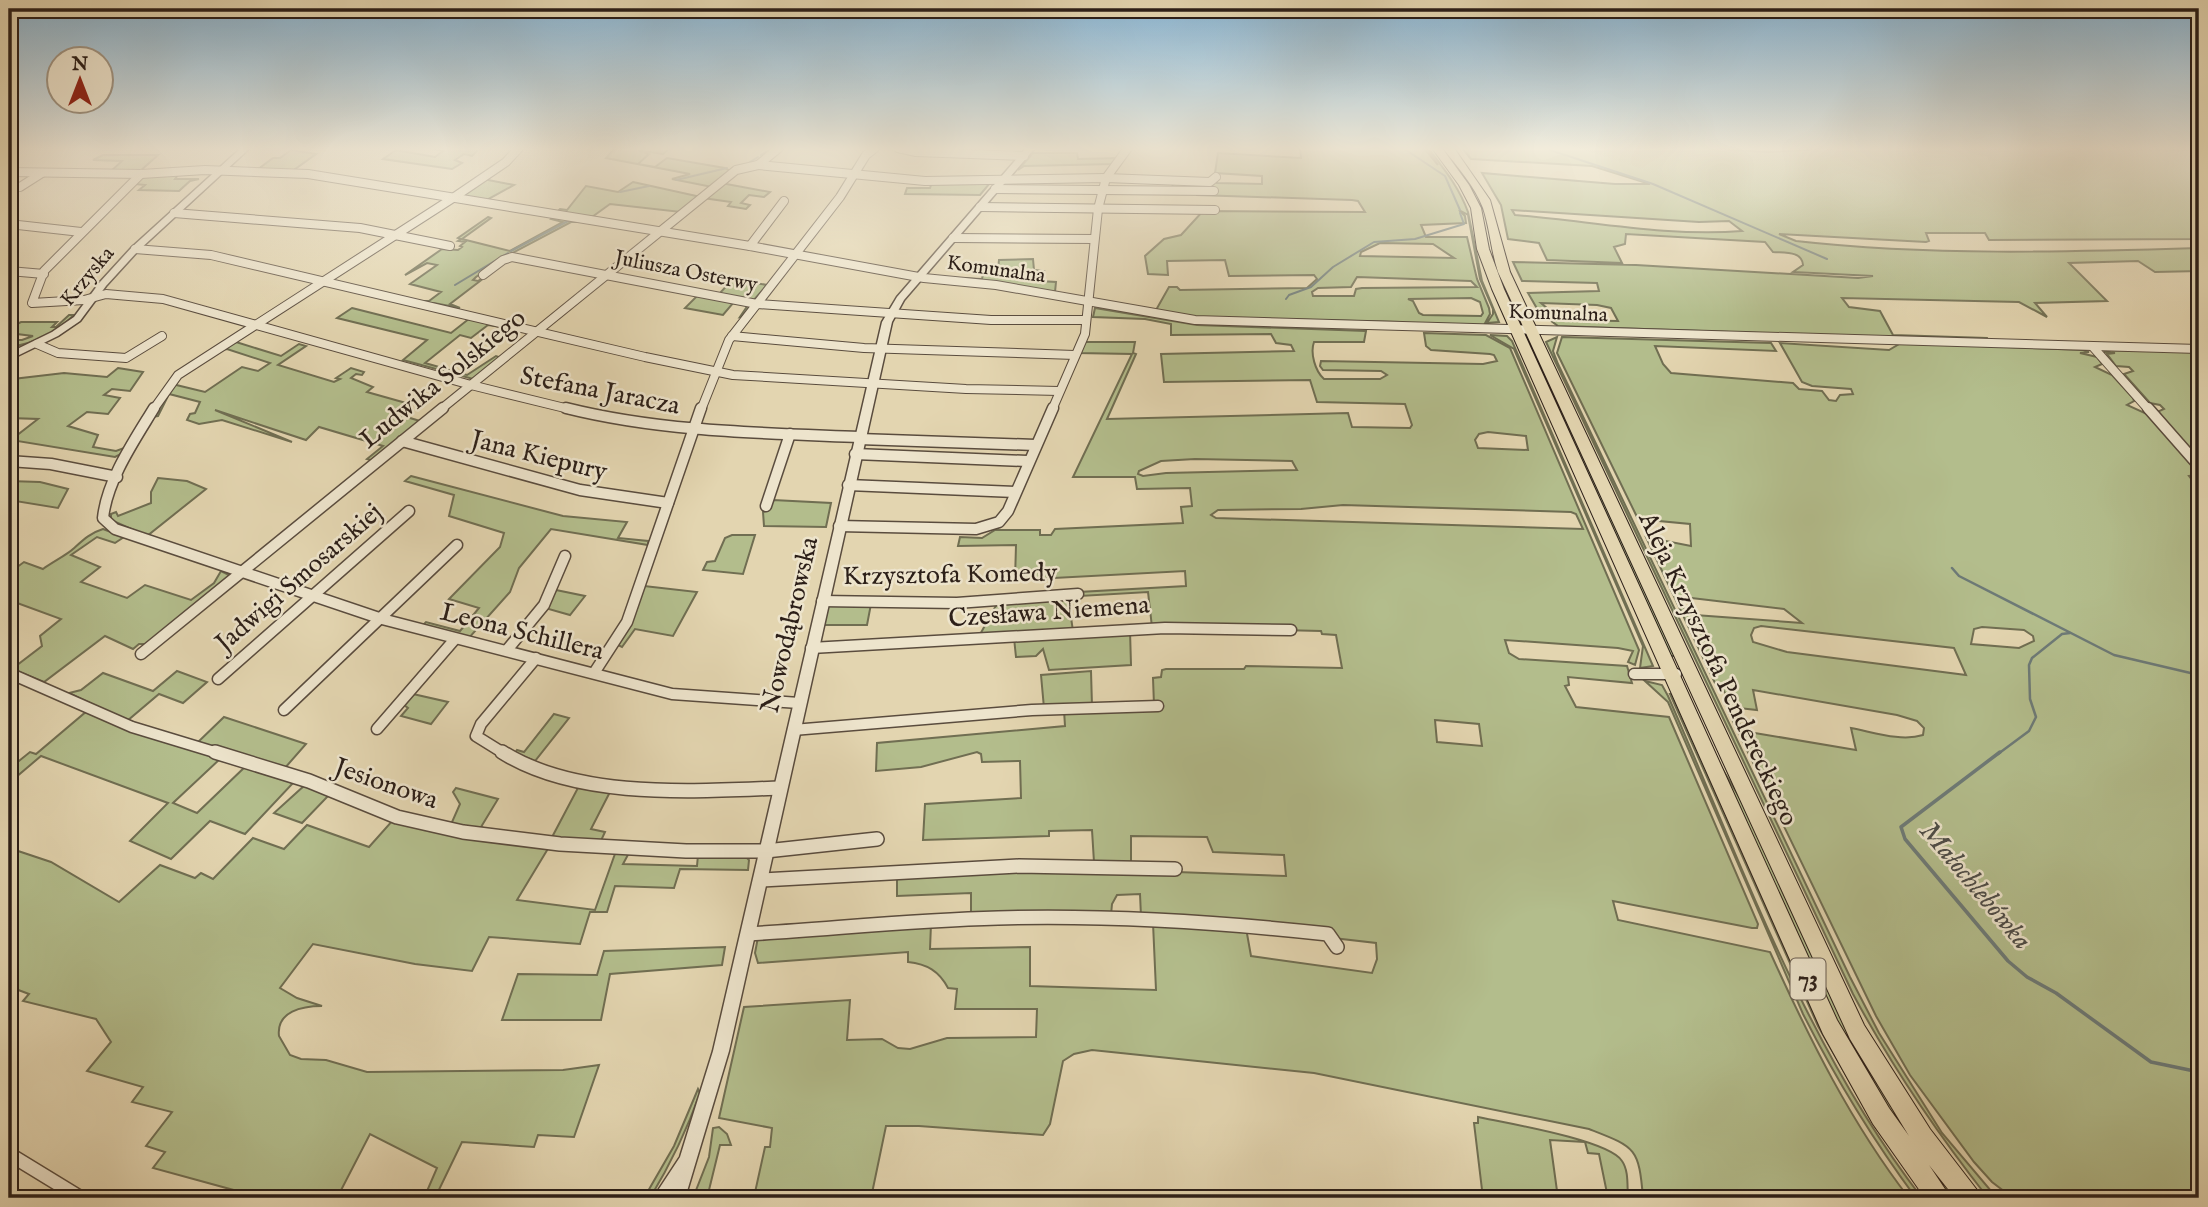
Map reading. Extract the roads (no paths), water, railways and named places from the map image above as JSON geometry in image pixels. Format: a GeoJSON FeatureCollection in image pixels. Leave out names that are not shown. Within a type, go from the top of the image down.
{"type":"FeatureCollection","features":[{"type":"Feature","properties":{"kind":"main road","name":"Aleja Krzysztofa Pendereckiego"},"geometry":{"type":"LineString","coordinates":[[1474,204],[1486,259],[1524,330],[1680,674],[1843,1053],[1881,1116],[1939,1198]]}},
{"type":"Feature","properties":{"kind":"main road","name":"Aleja Krzysztofa Pendereckiego"},"geometry":{"type":"LineString","coordinates":[[1487,204],[1493,222],[1498,257],[1524,330]]}},
{"type":"Feature","properties":{"kind":"main road","name":"Aleja Krzysztofa Pendereckiego"},"geometry":{"type":"LineString","coordinates":[[1680,674],[1857,1032],[1922,1137],[1969,1198]]}},
{"type":"Feature","properties":{"kind":"street"},"geometry":{"type":"LineString","coordinates":[[9,271],[44,274],[110,204]]}},
{"type":"Feature","properties":{"kind":"street","name":"Krzyska"},"geometry":{"type":"LineString","coordinates":[[9,357],[72,323],[135,249],[185,204]]}},
{"type":"Feature","properties":{"kind":"street"},"geometry":{"type":"LineString","coordinates":[[9,461],[51,464],[117,477],[169,383],[443,204]]}},
{"type":"Feature","properties":{"kind":"street","name":"Komunalna"},"geometry":{"type":"LineString","coordinates":[[493,204],[750,246],[919,277],[996,285],[1195,320],[2199,349]]}},
{"type":"Feature","properties":{"kind":"street","name":"Ludwika Solskiego"},"geometry":{"type":"LineString","coordinates":[[141,654],[694,204]]}},
{"type":"Feature","properties":{"kind":"street"},"geometry":{"type":"LineString","coordinates":[[750,246],[781,204]]}},
{"type":"Feature","properties":{"kind":"street"},"geometry":{"type":"LineString","coordinates":[[594,673],[627,622],[693,430],[732,336],[833,204]]}},
{"type":"Feature","properties":{"kind":"street","name":"Nowodąbrowska"},"geometry":{"type":"LineString","coordinates":[[676,1198],[721,1051],[871,383],[890,314],[982,204]]}},
{"type":"Feature","properties":{"kind":"street"},"geometry":{"type":"LineString","coordinates":[[839,526],[967,529],[989,527],[999,522],[1008,511],[1027,461],[1085,334],[1099,204]]}},
{"type":"Feature","properties":{"kind":"street"},"geometry":{"type":"LineString","coordinates":[[980,207],[1214,210]]}},
{"type":"Feature","properties":{"kind":"street"},"geometry":{"type":"LineString","coordinates":[[174,214],[360,228],[450,246]]}},
{"type":"Feature","properties":{"kind":"street"},"geometry":{"type":"LineString","coordinates":[[9,225],[81,232]]}},
{"type":"Feature","properties":{"kind":"street"},"geometry":{"type":"LineString","coordinates":[[953,238],[1094,239]]}},
{"type":"Feature","properties":{"kind":"street"},"geometry":{"type":"LineString","coordinates":[[135,249],[211,255],[645,357],[733,375],[966,389],[1059,391]]}},
{"type":"Feature","properties":{"kind":"street","name":"Juliusza Osterwy"},"geometry":{"type":"LineString","coordinates":[[483,275],[503,260],[512,257],[757,304],[991,320],[1086,320]]}},
{"type":"Feature","properties":{"kind":"street","name":"Stefana Jaracza"},"geometry":{"type":"LineString","coordinates":[[44,274],[32,303],[84,300],[106,294],[163,299],[471,386],[601,417],[693,430],[1035,445]]}},
{"type":"Feature","properties":{"kind":"street"},"geometry":{"type":"LineString","coordinates":[[37,344],[58,353],[118,358],[133,355],[162,336]]}},
{"type":"Feature","properties":{"kind":"street"},"geometry":{"type":"LineString","coordinates":[[732,336],[880,348],[1075,355]]}},
{"type":"Feature","properties":{"kind":"street"},"geometry":{"type":"LineString","coordinates":[[2093,347],[2199,466]]}},
{"type":"Feature","properties":{"kind":"street"},"geometry":{"type":"LineString","coordinates":[[9,351],[22,351]]}},
{"type":"Feature","properties":{"kind":"street"},"geometry":{"type":"LineString","coordinates":[[766,506],[790,434]]}},
{"type":"Feature","properties":{"kind":"street","name":"Jana Kiepury"},"geometry":{"type":"LineString","coordinates":[[402,441],[580,490],[668,503]]}},
{"type":"Feature","properties":{"kind":"street"},"geometry":{"type":"LineString","coordinates":[[855,454],[1027,461]]}},
{"type":"Feature","properties":{"kind":"street","name":"Leona Schillera"},"geometry":{"type":"LineString","coordinates":[[117,477],[104,505],[102,515],[106,524],[130,535],[312,598],[382,620],[672,694],[799,703]]}},
{"type":"Feature","properties":{"kind":"street"},"geometry":{"type":"LineString","coordinates":[[848,485],[1015,492]]}},
{"type":"Feature","properties":{"kind":"street","name":"Jadwigi Smosarskiej"},"geometry":{"type":"LineString","coordinates":[[218,679],[409,511]]}},
{"type":"Feature","properties":{"kind":"street"},"geometry":{"type":"LineString","coordinates":[[284,710],[382,620],[457,545]]}},
{"type":"Feature","properties":{"kind":"street"},"geometry":{"type":"LineString","coordinates":[[507,650],[544,606],[565,556]]}},
{"type":"Feature","properties":{"kind":"street","name":"Krzysztofa Komedy"},"geometry":{"type":"LineString","coordinates":[[822,601],[957,603],[1078,594]]}},
{"type":"Feature","properties":{"kind":"street","name":"Czesława Niemena"},"geometry":{"type":"LineString","coordinates":[[811,648],[1165,628],[1291,630]]}},
{"type":"Feature","properties":{"kind":"street"},"geometry":{"type":"LineString","coordinates":[[377,729],[455,639]]}},
{"type":"Feature","properties":{"kind":"street"},"geometry":{"type":"LineString","coordinates":[[536,658],[481,724],[476,736],[491,747],[563,778],[670,790],[780,788]]}},
{"type":"Feature","properties":{"kind":"street","name":"Jesionowa"},"geometry":{"type":"LineString","coordinates":[[9,673],[132,727],[309,781],[397,817],[463,832],[560,845],[686,851],[766,851],[877,839]]}},
{"type":"Feature","properties":{"kind":"street"},"geometry":{"type":"LineString","coordinates":[[1634,674],[1680,674]]}},
{"type":"Feature","properties":{"kind":"street"},"geometry":{"type":"LineString","coordinates":[[793,730],[1032,710],[1158,706]]}},
{"type":"Feature","properties":{"kind":"street"},"geometry":{"type":"LineString","coordinates":[[760,880],[1112,864],[1175,869]]}},
{"type":"Feature","properties":{"kind":"street"},"geometry":{"type":"LineString","coordinates":[[748,934],[995,918],[1108,917],[1242,925],[1328,934],[1337,947]]}},
{"type":"Feature","properties":{"kind":"street"},"geometry":{"type":"LineString","coordinates":[[9,1154],[43,1178],[81,1198]]}},
{"type":"Feature","properties":{"kind":"street","name":"Nowodąbrowska"},"geometry":{"type":"LineString","coordinates":[[663,1198],[689,1158]]}},
{"type":"Feature","properties":{"kind":"waterway"},"geometry":{"type":"LineString","coordinates":[[1457,204],[1460,210]]}},
{"type":"Feature","properties":{"kind":"waterway"},"geometry":{"type":"LineString","coordinates":[[1700,204],[1827,259]]}},
{"type":"Feature","properties":{"kind":"waterway"},"geometry":{"type":"LineString","coordinates":[[1286,299],[1289,295],[1311,287],[1333,267],[1374,242],[1415,239],[1464,224],[1460,213]]}},
{"type":"Feature","properties":{"kind":"waterway"},"geometry":{"type":"LineString","coordinates":[[511,251],[570,220]]}},
{"type":"Feature","properties":{"kind":"waterway"},"geometry":{"type":"LineString","coordinates":[[455,285],[508,253]]}},
{"type":"Feature","properties":{"kind":"waterway","name":"Małochlebówka"},"geometry":{"type":"LineString","coordinates":[[1952,568],[1959,576],[2114,655],[2199,675]]}},
{"type":"Feature","properties":{"kind":"waterway","name":"Małochlebówka"},"geometry":{"type":"LineString","coordinates":[[1998,754],[2029,731],[2036,717],[2030,699],[2029,665],[2032,658],[2062,634],[2070,633]]}},
{"type":"Feature","properties":{"kind":"waterway","name":"Małochlebówka"},"geometry":{"type":"LineString","coordinates":[[2000,752],[1901,827],[1905,839],[2008,961],[2027,977],[2056,993],[2151,1062],[2199,1072]]}}]}
